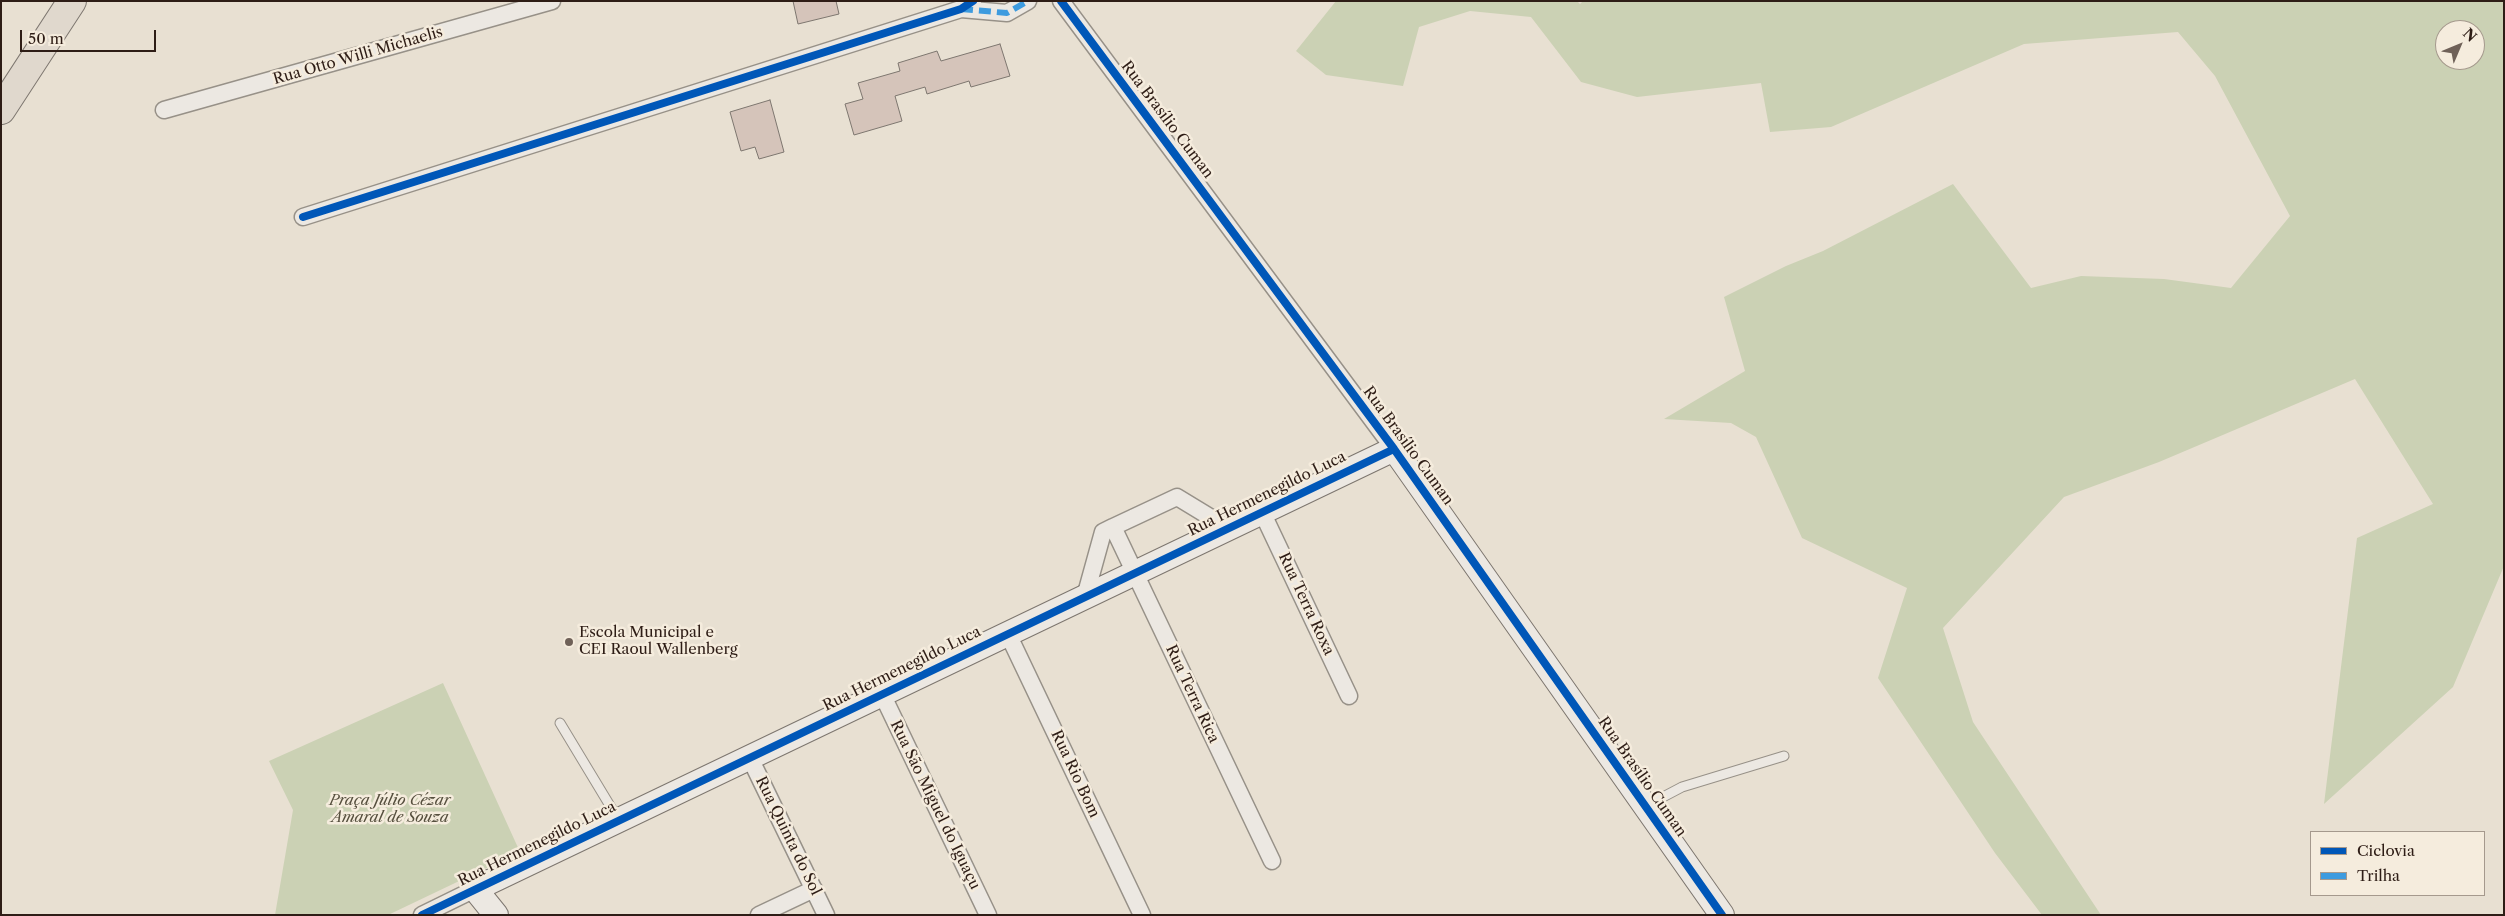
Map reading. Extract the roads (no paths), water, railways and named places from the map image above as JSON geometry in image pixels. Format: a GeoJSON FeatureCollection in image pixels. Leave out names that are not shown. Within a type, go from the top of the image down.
{"type":"FeatureCollection","features":[{"type":"Feature","properties":{"kind":"highway"},"geometry":{"type":"LineString","coordinates":[[1,110],[72,1]]}},
{"type":"Feature","properties":{"kind":"street","name":"Rua Otto Willi Michaelis"},"geometry":{"type":"LineString","coordinates":[[164,110],[552,1]]}},
{"type":"Feature","properties":{"kind":"street"},"geometry":{"type":"LineString","coordinates":[[303,217],[967,5],[1007,13],[1028,1]]}},
{"type":"Feature","properties":{"kind":"street","name":"Rua Brasílio Cuman"},"geometry":{"type":"LineString","coordinates":[[1061,1],[1394,449],[1722,915]]}},
{"type":"Feature","properties":{"kind":"street","name":"Rua Hermenegildo Luca"},"geometry":{"type":"LineString","coordinates":[[422,915],[1394,449]]}},
{"type":"Feature","properties":{"kind":"street"},"geometry":{"type":"LineString","coordinates":[[1085,597],[1103,532],[1113,527],[1177,497],[1228,528]]}},
{"type":"Feature","properties":{"kind":"street","name":"Rua Terra Roxa"},"geometry":{"type":"LineString","coordinates":[[1262,512],[1349,696]]}},
{"type":"Feature","properties":{"kind":"street","name":"Rua Terra Rica"},"geometry":{"type":"LineString","coordinates":[[1113,527],[1272,861]]}},
{"type":"Feature","properties":{"kind":"street","name":"Rua Rio Bom"},"geometry":{"type":"LineString","coordinates":[[1008,634],[1142,915]]}},
{"type":"Feature","properties":{"kind":"street","name":"Rua São Miguel do Iguaçu"},"geometry":{"type":"LineString","coordinates":[[882,694],[988,915]]}},
{"type":"Feature","properties":{"kind":"street","name":"Rua Quinta do Sol"},"geometry":{"type":"LineString","coordinates":[[750,758],[826,915]]}},
{"type":"Feature","properties":{"kind":"street"},"geometry":{"type":"LineString","coordinates":[[475,889],[496,915]]}},
{"type":"Feature","properties":{"kind":"street"},"geometry":{"type":"LineString","coordinates":[[759,915],[814,889]]}},
{"type":"Feature","properties":{"kind":"lane"},"geometry":{"type":"LineString","coordinates":[[560,723],[618,821]]}},
{"type":"Feature","properties":{"kind":"lane"},"geometry":{"type":"LineString","coordinates":[[1646,807],[1682,787],[1784,756]]}},
{"type":"Feature","properties":{"kind":"place","name":"Escola Municipal e CEI Raoul Wallenberg"},"geometry":{"type":"Point","coordinates":[569,642]}},
{"type":"Feature","properties":{"kind":"park label","name":"Praça Júlio Cézar Amaral de Souza"},"geometry":{"type":"Point","coordinates":[390,810]}}]}
